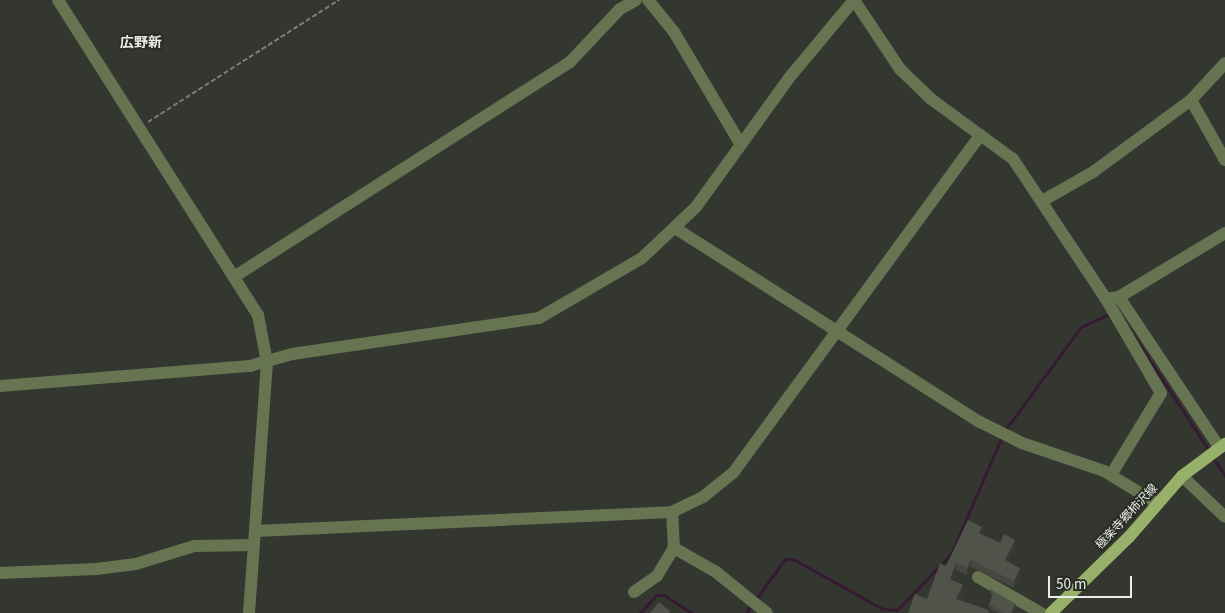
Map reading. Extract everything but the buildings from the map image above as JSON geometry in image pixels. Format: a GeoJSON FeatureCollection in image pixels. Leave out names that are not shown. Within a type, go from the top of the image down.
{"type":"FeatureCollection","features":[{"type":"Feature","properties":{"kind":"main road","name":"極楽寺郷柿沢線"},"geometry":{"type":"LineString","coordinates":[[1051,613],[1158,504],[1182,476],[1222,446]]}},
{"type":"Feature","properties":{"kind":"street"},"geometry":{"type":"LineString","coordinates":[[58,0],[142,126],[237,275],[258,315],[267,362],[249,613]]}},
{"type":"Feature","properties":{"kind":"street"},"geometry":{"type":"LineString","coordinates":[[237,275],[570,62],[620,9],[636,0]]}},
{"type":"Feature","properties":{"kind":"street"},"geometry":{"type":"LineString","coordinates":[[648,0],[674,32],[741,145]]}},
{"type":"Feature","properties":{"kind":"street"},"geometry":{"type":"LineString","coordinates":[[0,386],[267,362],[292,354],[539,318],[642,258],[675,228],[712,190],[741,145],[854,0],[900,69],[980,135],[1013,159],[1106,299],[1161,393],[1111,475]]}},
{"type":"Feature","properties":{"kind":"street"},"geometry":{"type":"LineString","coordinates":[[1042,201],[1093,172],[1191,100],[1225,63]]}},
{"type":"Feature","properties":{"kind":"street"},"geometry":{"type":"LineString","coordinates":[[1191,100],[1225,160]]}},
{"type":"Feature","properties":{"kind":"street"},"geometry":{"type":"LineString","coordinates":[[256,531],[672,512],[703,497],[733,473],[980,135]]}},
{"type":"Feature","properties":{"kind":"street"},"geometry":{"type":"LineString","coordinates":[[675,228],[835,332],[989,426],[1022,444],[1111,475],[1158,504]]}},
{"type":"Feature","properties":{"kind":"street"},"geometry":{"type":"LineString","coordinates":[[1106,299],[1119,296],[1225,233]]}},
{"type":"Feature","properties":{"kind":"street"},"geometry":{"type":"LineString","coordinates":[[1119,296],[1222,446]]}},
{"type":"Feature","properties":{"kind":"street"},"geometry":{"type":"LineString","coordinates":[[1182,476],[1225,517]]}},
{"type":"Feature","properties":{"kind":"street"},"geometry":{"type":"LineString","coordinates":[[634,592],[657,576],[674,548],[672,512]]}},
{"type":"Feature","properties":{"kind":"street"},"geometry":{"type":"LineString","coordinates":[[0,573],[96,569],[136,564],[194,546],[254,544]]}},
{"type":"Feature","properties":{"kind":"street"},"geometry":{"type":"LineString","coordinates":[[674,548],[716,572],[768,613]]}},
{"type":"Feature","properties":{"kind":"street"},"geometry":{"type":"LineString","coordinates":[[978,577],[1041,613]]}},
{"type":"Feature","properties":{"kind":"path"},"geometry":{"type":"LineString","coordinates":[[142,126],[340,0]]}},
{"type":"Feature","properties":{"kind":"waterway"},"geometry":{"type":"LineString","coordinates":[[1116,309],[1210,452]]}},
{"type":"Feature","properties":{"kind":"waterway"},"geometry":{"type":"LineString","coordinates":[[1005,430],[1081,327],[1111,313]]}},
{"type":"Feature","properties":{"kind":"waterway"},"geometry":{"type":"LineString","coordinates":[[756,599],[785,559],[793,559],[883,609],[897,610],[951,554],[1002,436]]}},
{"type":"Feature","properties":{"kind":"waterway"},"geometry":{"type":"LineString","coordinates":[[1213,458],[1225,476]]}},
{"type":"Feature","properties":{"kind":"waterway"},"geometry":{"type":"LineString","coordinates":[[640,613],[656,595],[664,595],[692,613]]}},
{"type":"Feature","properties":{"kind":"waterway"},"geometry":{"type":"LineString","coordinates":[[746,613],[752,604]]}},
{"type":"Feature","properties":{"kind":"district","name":"広野新"},"geometry":{"type":"Point","coordinates":[141,43]}}]}
